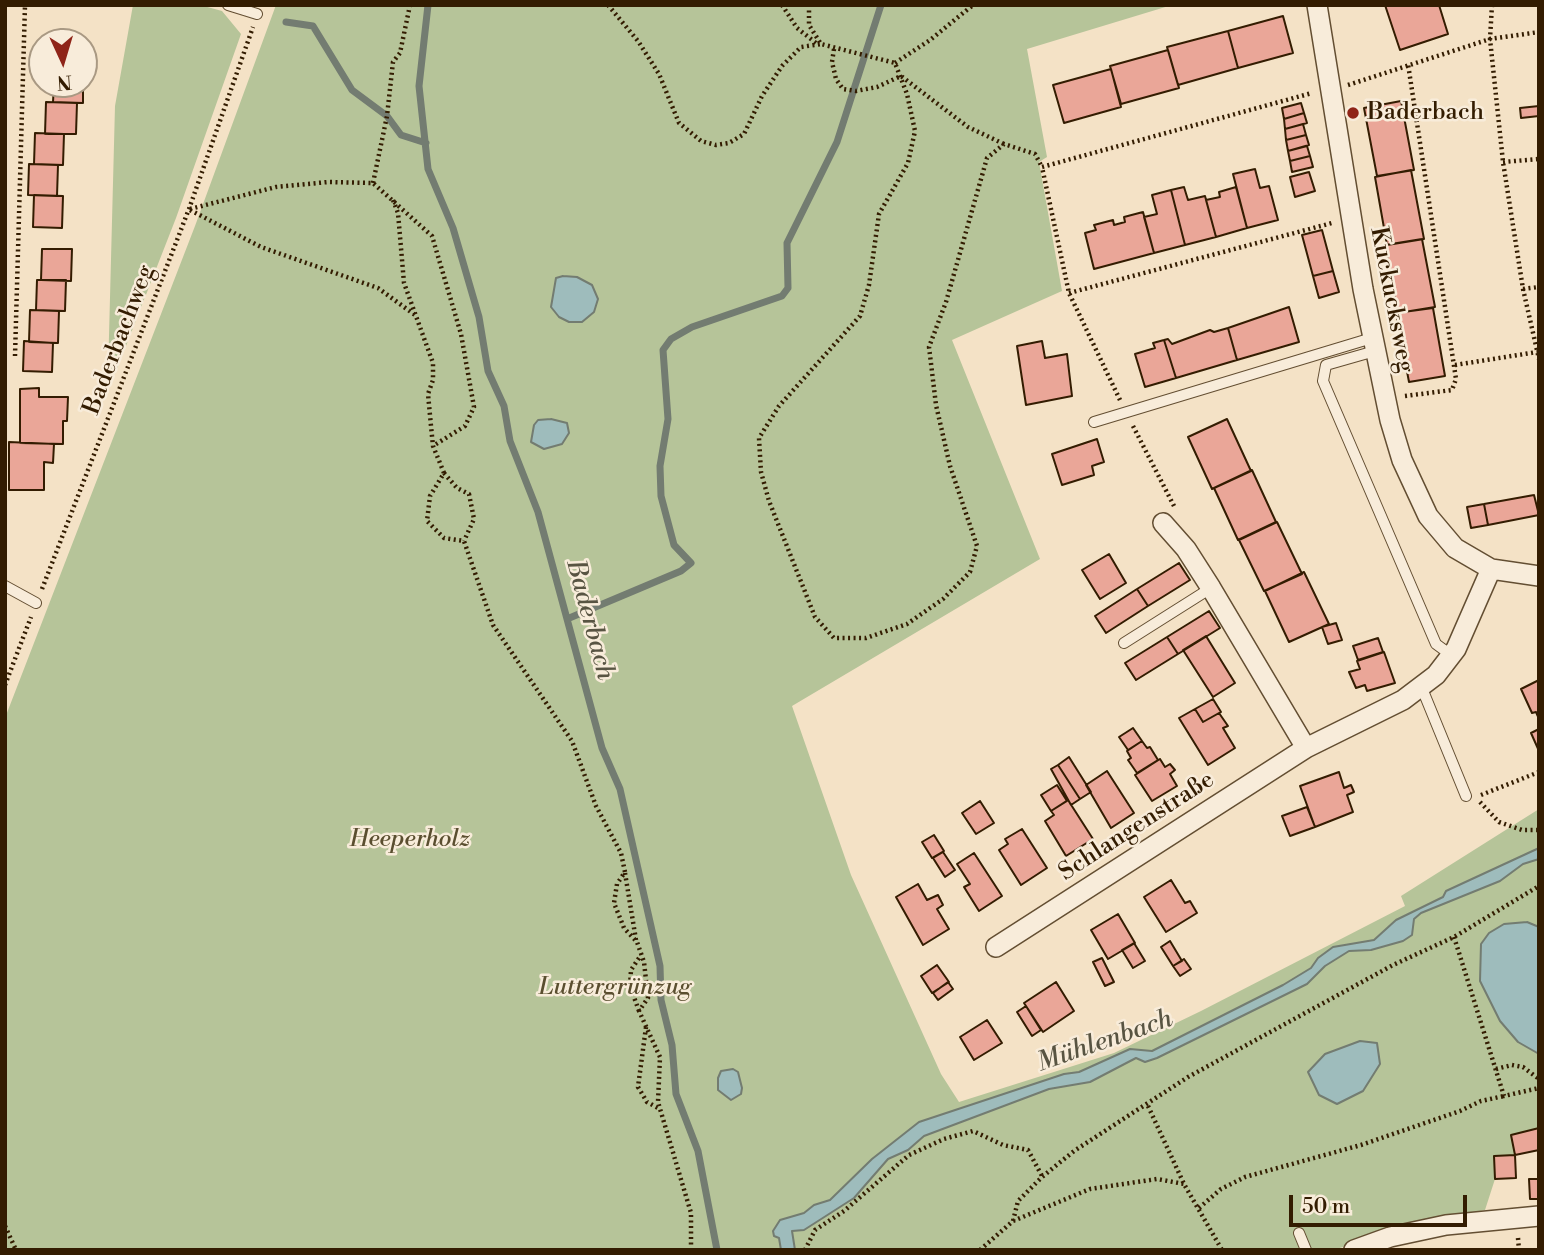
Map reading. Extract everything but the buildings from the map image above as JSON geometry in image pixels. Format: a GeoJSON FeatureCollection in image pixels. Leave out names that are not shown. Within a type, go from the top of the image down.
{"type":"FeatureCollection","features":[{"type":"Feature","properties":{"kind":"street","name":"Kuckucksweg"},"geometry":{"type":"LineString","coordinates":[[1317,5],[1332,87],[1350,218],[1374,344],[1402,460],[1429,516],[1455,548],[1491,569]]}},
{"type":"Feature","properties":{"kind":"street"},"geometry":{"type":"LineString","coordinates":[[1163,523],[1186,549],[1306,748]]}},
{"type":"Feature","properties":{"kind":"street","name":"Schlangenstraße"},"geometry":{"type":"LineString","coordinates":[[996,947],[1306,748],[1403,700],[1436,675],[1451,655],[1491,569]]}},
{"type":"Feature","properties":{"kind":"street"},"geometry":{"type":"LineString","coordinates":[[1491,569],[1539,576]]}},
{"type":"Feature","properties":{"kind":"street"},"geometry":{"type":"LineString","coordinates":[[1354,1250],[1390,1237],[1446,1225],[1539,1216]]}},
{"type":"Feature","properties":{"kind":"lane"},"geometry":{"type":"LineString","coordinates":[[228,5],[257,14]]}},
{"type":"Feature","properties":{"kind":"lane"},"geometry":{"type":"LineString","coordinates":[[1094,422],[1374,344]]}},
{"type":"Feature","properties":{"kind":"lane"},"geometry":{"type":"LineString","coordinates":[[1374,344],[1326,365],[1323,382],[1436,644],[1451,655]]}},
{"type":"Feature","properties":{"kind":"lane"},"geometry":{"type":"LineString","coordinates":[[5,586],[36,603]]}},
{"type":"Feature","properties":{"kind":"lane"},"geometry":{"type":"LineString","coordinates":[[1124,643],[1211,589]]}},
{"type":"Feature","properties":{"kind":"lane"},"geometry":{"type":"LineString","coordinates":[[1421,685],[1466,796]]}},
{"type":"Feature","properties":{"kind":"lane"},"geometry":{"type":"LineString","coordinates":[[1299,1233],[1306,1250]]}},
{"type":"Feature","properties":{"kind":"path"},"geometry":{"type":"LineString","coordinates":[[15,356],[25,5]]}},
{"type":"Feature","properties":{"kind":"path"},"geometry":{"type":"LineString","coordinates":[[373,183],[387,116],[393,62],[404,40],[410,5]]}},
{"type":"Feature","properties":{"kind":"path"},"geometry":{"type":"LineString","coordinates":[[608,5],[638,41],[659,74],[679,123],[701,141],[716,145],[729,143],[744,134],[762,96],[782,66],[801,47],[821,44]]}},
{"type":"Feature","properties":{"kind":"path"},"geometry":{"type":"LineString","coordinates":[[782,5],[797,29],[815,43],[864,53],[895,63],[915,131],[908,163],[879,214],[869,285],[860,316],[779,405],[759,438],[761,472],[769,501],[815,617],[834,638],[866,638],[907,624],[943,599],[970,572],[977,546],[947,453],[936,405],[929,347],[946,302],[987,158],[1004,144]]}},
{"type":"Feature","properties":{"kind":"path"},"geometry":{"type":"LineString","coordinates":[[810,5],[809,25],[821,44]]}},
{"type":"Feature","properties":{"kind":"path"},"geometry":{"type":"LineString","coordinates":[[895,63],[930,40],[972,5]]}},
{"type":"Feature","properties":{"kind":"path"},"geometry":{"type":"LineString","coordinates":[[1492,5],[1490,39],[1503,162],[1523,289],[1539,359]]}},
{"type":"Feature","properties":{"kind":"path","name":"Baderbachweg"},"geometry":{"type":"LineString","coordinates":[[5,685],[190,209],[257,14]]}},
{"type":"Feature","properties":{"kind":"path"},"geometry":{"type":"LineString","coordinates":[[1042,167],[1332,87],[1353,84],[1490,39],[1539,32]]}},
{"type":"Feature","properties":{"kind":"path"},"geometry":{"type":"LineString","coordinates":[[834,49],[832,62],[836,79],[843,89],[856,91],[877,87],[901,76]]}},
{"type":"Feature","properties":{"kind":"path"},"geometry":{"type":"LineString","coordinates":[[1386,398],[1452,390],[1455,365],[1408,65]]}},
{"type":"Feature","properties":{"kind":"path"},"geometry":{"type":"LineString","coordinates":[[901,76],[968,127],[1004,144],[1035,154],[1042,167],[1069,293],[1175,508],[1163,523]]}},
{"type":"Feature","properties":{"kind":"path"},"geometry":{"type":"LineString","coordinates":[[1503,162],[1539,159]]}},
{"type":"Feature","properties":{"kind":"path"},"geometry":{"type":"LineString","coordinates":[[190,209],[276,187],[328,182],[373,183],[432,236],[461,334],[474,407],[465,426],[433,446]]}},
{"type":"Feature","properties":{"kind":"path"},"geometry":{"type":"LineString","coordinates":[[393,200],[398,213],[404,284],[433,363],[433,380],[428,394],[433,446],[444,473],[457,488],[469,494],[474,519],[464,541],[492,625],[572,741],[596,806],[621,853],[648,998],[639,1011]]}},
{"type":"Feature","properties":{"kind":"path"},"geometry":{"type":"LineString","coordinates":[[190,209],[261,247],[378,288],[417,317]]}},
{"type":"Feature","properties":{"kind":"path"},"geometry":{"type":"LineString","coordinates":[[1069,293],[1350,218]]}},
{"type":"Feature","properties":{"kind":"path"},"geometry":{"type":"LineString","coordinates":[[1523,289],[1539,287]]}},
{"type":"Feature","properties":{"kind":"path"},"geometry":{"type":"LineString","coordinates":[[1531,322],[1539,321]]}},
{"type":"Feature","properties":{"kind":"path"},"geometry":{"type":"LineString","coordinates":[[1455,365],[1537,352]]}},
{"type":"Feature","properties":{"kind":"path"},"geometry":{"type":"LineString","coordinates":[[444,473],[430,496],[427,521],[443,538],[464,541]]}},
{"type":"Feature","properties":{"kind":"path"},"geometry":{"type":"LineString","coordinates":[[1466,796],[1486,794],[1539,772]]}},
{"type":"Feature","properties":{"kind":"path"},"geometry":{"type":"LineString","coordinates":[[1466,796],[1479,801],[1499,822],[1522,830],[1539,830]]}},
{"type":"Feature","properties":{"kind":"path"},"geometry":{"type":"LineString","coordinates":[[625,872],[617,884],[614,903],[624,928],[637,942]]}},
{"type":"Feature","properties":{"kind":"path"},"geometry":{"type":"LineString","coordinates":[[1013,1221],[1018,1201],[1042,1177],[1074,1151],[1188,1077],[1393,965],[1454,937],[1539,886]]}},
{"type":"Feature","properties":{"kind":"path"},"geometry":{"type":"LineString","coordinates":[[1454,937],[1504,1096]]}},
{"type":"Feature","properties":{"kind":"path"},"geometry":{"type":"LineString","coordinates":[[641,954],[631,970],[630,986],[660,1057],[660,1109],[691,1213],[691,1250]]}},
{"type":"Feature","properties":{"kind":"path"},"geometry":{"type":"LineString","coordinates":[[646,1026],[638,1087],[647,1102],[660,1109]]}},
{"type":"Feature","properties":{"kind":"path"},"geometry":{"type":"LineString","coordinates":[[1496,1069],[1512,1065],[1523,1067],[1539,1079]]}},
{"type":"Feature","properties":{"kind":"path"},"geometry":{"type":"LineString","coordinates":[[1199,1208],[1221,1189],[1245,1177],[1361,1145],[1460,1111],[1481,1101],[1539,1088]]}},
{"type":"Feature","properties":{"kind":"path"},"geometry":{"type":"LineString","coordinates":[[1148,1105],[1184,1184],[1222,1250]]}},
{"type":"Feature","properties":{"kind":"path"},"geometry":{"type":"LineString","coordinates":[[805,1250],[815,1230],[844,1211],[909,1155],[944,1139],[973,1131],[1003,1145],[1028,1150],[1042,1177]]}},
{"type":"Feature","properties":{"kind":"path"},"geometry":{"type":"LineString","coordinates":[[980,1250],[1013,1221],[1055,1202],[1109,1184],[1157,1179],[1184,1184]]}},
{"type":"Feature","properties":{"kind":"path"},"geometry":{"type":"LineString","coordinates":[[5,1226],[16,1250]]}},
{"type":"Feature","properties":{"kind":"path"},"geometry":{"type":"LineString","coordinates":[[5,1242],[10,1237]]}},
{"type":"Feature","properties":{"kind":"green space"},"geometry":{"type":"Polygon","coordinates":[[[133,5],[200,5],[222,11],[241,34],[176,218],[115,374],[108,374],[115,106],[133,5]]]}},
{"type":"Feature","properties":{"kind":"green space","name":"Heeperholz"},"geometry":{"type":"Polygon","coordinates":[[[276,5],[1172,5],[1027,49],[1047,157],[1039,162],[1062,291],[952,340],[1040,559],[792,706],[851,875],[941,1074],[959,1102],[1114,1053],[1201,1011],[1405,906],[1401,896],[1539,809],[1539,1129],[1511,1135],[1515,1155],[1494,1157],[1495,1179],[1485,1210],[1420,1224],[1333,1250],[5,1250],[5,718],[195,226],[276,5]]]}},
{"type":"Feature","properties":{"kind":"water"},"geometry":{"type":"Polygon","coordinates":[[[577,277],[592,285],[598,299],[594,312],[582,322],[569,322],[559,317],[551,307],[556,278],[577,277]]]}},
{"type":"Feature","properties":{"kind":"water"},"geometry":{"type":"Polygon","coordinates":[[[551,419],[567,423],[569,433],[562,444],[544,449],[531,442],[534,425],[538,420],[551,419]]]}},
{"type":"Feature","properties":{"kind":"water"},"geometry":{"type":"Polygon","coordinates":[[[1539,848],[1539,859],[1523,864],[1500,881],[1421,913],[1414,919],[1412,935],[1403,941],[1371,950],[1349,951],[1325,966],[1307,984],[1157,1058],[1145,1062],[1136,1058],[1090,1082],[1049,1089],[924,1136],[908,1150],[888,1159],[854,1198],[804,1230],[792,1231],[795,1250],[781,1250],[779,1238],[774,1236],[773,1231],[780,1220],[804,1213],[814,1205],[830,1200],[872,1159],[919,1122],[1064,1074],[1079,1072],[1130,1049],[1152,1051],[1283,985],[1311,968],[1318,958],[1333,947],[1374,940],[1396,920],[1443,897],[1446,891],[1539,848]]]}},
{"type":"Feature","properties":{"kind":"water"},"geometry":{"type":"Polygon","coordinates":[[[1527,922],[1539,927],[1539,1054],[1518,1042],[1500,1021],[1480,981],[1481,944],[1489,933],[1504,924],[1527,922]]]}},
{"type":"Feature","properties":{"kind":"water"},"geometry":{"type":"Polygon","coordinates":[[[1360,1041],[1377,1043],[1380,1064],[1363,1091],[1337,1104],[1319,1095],[1308,1072],[1325,1054],[1360,1041]]]}},
{"type":"Feature","properties":{"kind":"water"},"geometry":{"type":"Polygon","coordinates":[[[733,1069],[738,1072],[742,1088],[741,1094],[731,1100],[718,1090],[718,1078],[721,1071],[733,1069]]]}},
{"type":"Feature","properties":{"kind":"waterway","name":"Baderbach"},"geometry":{"type":"LineString","coordinates":[[428,5],[419,86],[428,169],[453,228],[479,317],[488,371],[504,406],[510,441],[538,512],[602,748],[620,789],[660,966],[661,1000],[672,1045],[676,1094],[698,1151],[717,1250]]}},
{"type":"Feature","properties":{"kind":"waterway"},"geometry":{"type":"LineString","coordinates":[[567,619],[681,571],[691,563],[674,545],[661,496],[660,466],[668,419],[663,350],[671,339],[692,327],[782,296],[788,288],[787,243],[837,142],[881,5]]}},
{"type":"Feature","properties":{"kind":"waterway"},"geometry":{"type":"LineString","coordinates":[[286,22],[313,26],[352,90],[387,116],[401,135],[426,143]]}},
{"type":"Feature","properties":{"kind":"place","name":"Baderbach"},"geometry":{"type":"Point","coordinates":[1353,113]}},
{"type":"Feature","properties":{"kind":"park label","name":"Luttergrünzug"},"geometry":{"type":"Point","coordinates":[615,988]}},
{"type":"Feature","properties":{"kind":"water label","name":"Mühlenbach"},"geometry":{"type":"Point","coordinates":[1105,1042]}}]}
